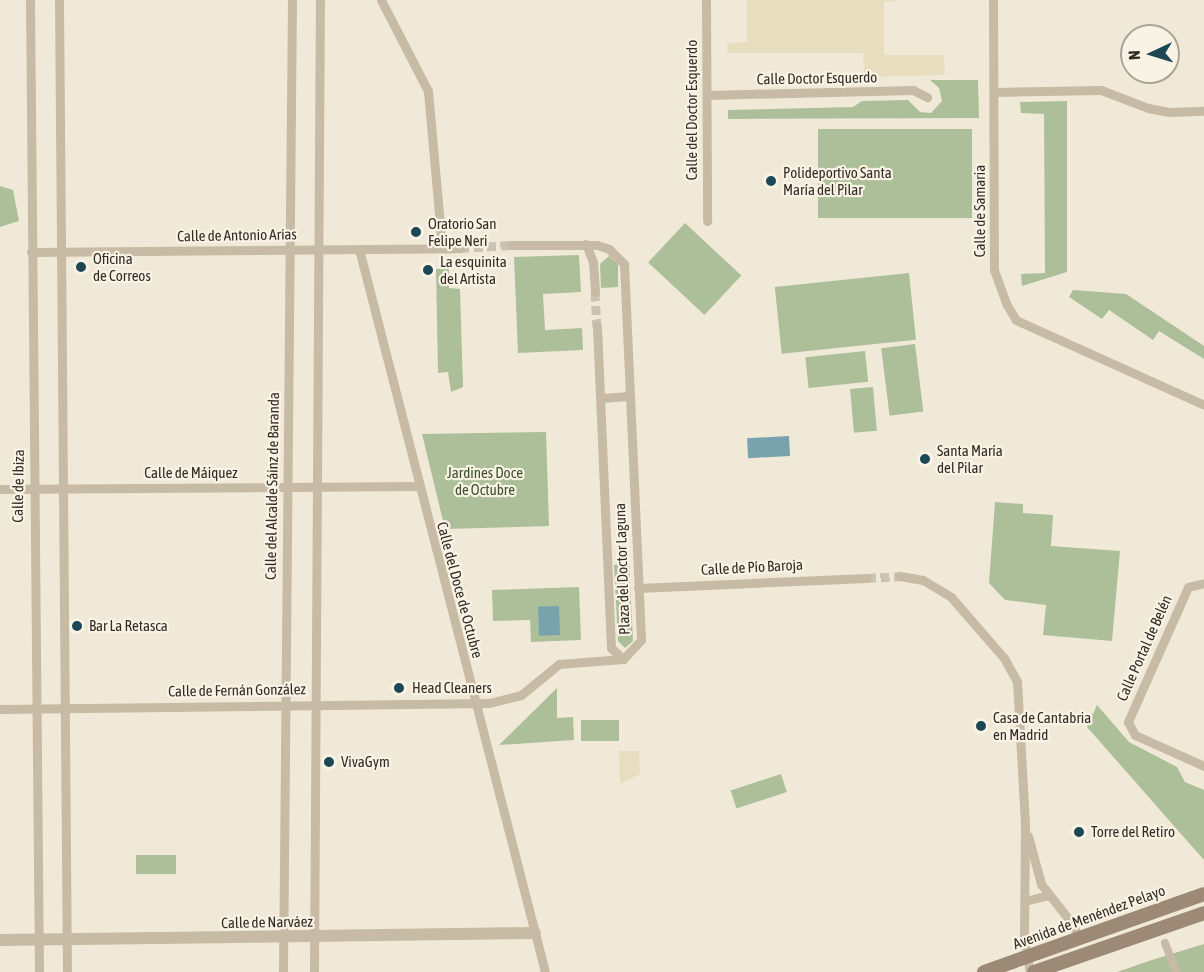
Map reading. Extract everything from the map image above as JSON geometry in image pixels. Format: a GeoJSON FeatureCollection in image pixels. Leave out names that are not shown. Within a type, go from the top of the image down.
{"type":"FeatureCollection","features":[{"type":"Feature","properties":{"kind":"main road","name":"Avenida de Menéndez Pelayo"},"geometry":{"type":"LineString","coordinates":[[984,972],[1204,894]]}},
{"type":"Feature","properties":{"kind":"main road"},"geometry":{"type":"LineString","coordinates":[[1032,972],[1204,913]]}},
{"type":"Feature","properties":{"kind":"street","name":"Calle de Ibiza"},"geometry":{"type":"LineString","coordinates":[[30,0],[32,489],[39,972]]}},
{"type":"Feature","properties":{"kind":"street"},"geometry":{"type":"LineString","coordinates":[[59,0],[63,708],[67,972]]}},
{"type":"Feature","properties":{"kind":"street","name":"Calle del Alcalde Sáinz de Baranda"},"geometry":{"type":"LineString","coordinates":[[283,972],[292,0]]}},
{"type":"Feature","properties":{"kind":"street"},"geometry":{"type":"LineString","coordinates":[[314,972],[320,0]]}},
{"type":"Feature","properties":{"kind":"street"},"geometry":{"type":"LineString","coordinates":[[381,0],[428,91],[442,248]]}},
{"type":"Feature","properties":{"kind":"street","name":"Calle del Doctor Esquerdo"},"geometry":{"type":"LineString","coordinates":[[706,0],[707,221]]}},
{"type":"Feature","properties":{"kind":"street","name":"Calle de Samaria"},"geometry":{"type":"LineString","coordinates":[[993,0],[994,270],[1016,320],[1204,405]]}},
{"type":"Feature","properties":{"kind":"street","name":"Calle Doctor Esquerdo"},"geometry":{"type":"LineString","coordinates":[[707,95],[912,90],[927,97]]}},
{"type":"Feature","properties":{"kind":"street"},"geometry":{"type":"LineString","coordinates":[[995,92],[1101,90],[1158,110],[1204,111]]}},
{"type":"Feature","properties":{"kind":"street"},"geometry":{"type":"LineString","coordinates":[[511,246],[586,244],[593,262],[595,292]]}},
{"type":"Feature","properties":{"kind":"street","name":"Plaza del Doctor Laguna"},"geometry":{"type":"LineString","coordinates":[[586,244],[609,249],[624,264],[640,640],[623,659],[611,648],[597,326]]}},
{"type":"Feature","properties":{"kind":"street","name":"Calle de Antonio Arias"},"geometry":{"type":"LineString","coordinates":[[31,252],[460,248]]}},
{"type":"Feature","properties":{"kind":"street","name":"Calle del Doce de Octubre"},"geometry":{"type":"LineString","coordinates":[[359,249],[418,486],[545,972]]}},
{"type":"Feature","properties":{"kind":"street"},"geometry":{"type":"LineString","coordinates":[[601,398],[630,396]]}},
{"type":"Feature","properties":{"kind":"street","name":"Calle de Máiquez"},"geometry":{"type":"LineString","coordinates":[[0,489],[418,486]]}},
{"type":"Feature","properties":{"kind":"street"},"geometry":{"type":"LineString","coordinates":[[900,576],[923,580],[951,597],[1012,668],[1020,691],[1025,825],[1026,958],[1032,972]]}},
{"type":"Feature","properties":{"kind":"street","name":"Calle de Pío Baroja"},"geometry":{"type":"LineString","coordinates":[[638,588],[867,578]]}},
{"type":"Feature","properties":{"kind":"street","name":"Calle Portal de Belén"},"geometry":{"type":"LineString","coordinates":[[1204,584],[1188,587],[1128,722],[1135,735],[1204,766]]}},
{"type":"Feature","properties":{"kind":"street"},"geometry":{"type":"LineString","coordinates":[[474,701],[513,699],[559,664],[623,659]]}},
{"type":"Feature","properties":{"kind":"street","name":"Calle de Fernán González"},"geometry":{"type":"LineString","coordinates":[[0,709],[474,701]]}},
{"type":"Feature","properties":{"kind":"street"},"geometry":{"type":"LineString","coordinates":[[1025,825],[1041,884],[1071,922],[1079,938]]}},
{"type":"Feature","properties":{"kind":"street"},"geometry":{"type":"LineString","coordinates":[[1025,900],[1049,895]]}},
{"type":"Feature","properties":{"kind":"street","name":"Calle de Narváez"},"geometry":{"type":"LineString","coordinates":[[0,940],[535,933]]}},
{"type":"Feature","properties":{"kind":"street"},"geometry":{"type":"LineString","coordinates":[[1165,943],[1176,972]]}},
{"type":"Feature","properties":{"kind":"green space"},"geometry":{"type":"Polygon","coordinates":[[[930,80],[978,80],[979,118],[728,119],[728,110],[853,107],[862,101],[908,100],[920,112],[931,113],[942,101],[939,88],[930,80]]]}},
{"type":"Feature","properties":{"kind":"green space"},"geometry":{"type":"Polygon","coordinates":[[[1067,101],[1067,272],[1022,286],[1021,274],[1045,273],[1044,114],[1021,113],[1020,102],[1067,101]]]}},
{"type":"Feature","properties":{"kind":"green space"},"geometry":{"type":"Polygon","coordinates":[[[818,129],[972,129],[972,218],[818,218],[818,129]]]}},
{"type":"Feature","properties":{"kind":"green space"},"geometry":{"type":"Polygon","coordinates":[[[0,186],[13,190],[19,221],[0,227],[0,186]]]}},
{"type":"Feature","properties":{"kind":"green space"},"geometry":{"type":"Polygon","coordinates":[[[685,223],[741,276],[704,315],[648,262],[685,223]]]}},
{"type":"Feature","properties":{"kind":"green space"},"geometry":{"type":"Polygon","coordinates":[[[579,255],[581,292],[543,294],[545,330],[582,328],[583,350],[518,353],[514,257],[579,255]]]}},
{"type":"Feature","properties":{"kind":"green space"},"geometry":{"type":"Polygon","coordinates":[[[609,256],[618,264],[618,287],[601,288],[600,264],[609,256]]]}},
{"type":"Feature","properties":{"kind":"green space"},"geometry":{"type":"Polygon","coordinates":[[[449,268],[449,288],[460,289],[463,387],[451,392],[448,372],[438,373],[436,269],[449,268]]]}},
{"type":"Feature","properties":{"kind":"green space"},"geometry":{"type":"Polygon","coordinates":[[[909,273],[916,340],[782,354],[775,287],[909,273]]]}},
{"type":"Feature","properties":{"kind":"green space"},"geometry":{"type":"Polygon","coordinates":[[[1073,290],[1126,294],[1204,346],[1204,359],[1159,331],[1153,340],[1109,310],[1102,319],[1069,297],[1073,290]]]}},
{"type":"Feature","properties":{"kind":"green space"},"geometry":{"type":"Polygon","coordinates":[[[915,344],[923,411],[890,416],[881,348],[915,344]]]}},
{"type":"Feature","properties":{"kind":"green space"},"geometry":{"type":"Polygon","coordinates":[[[865,351],[868,382],[809,388],[805,357],[865,351]]]}},
{"type":"Feature","properties":{"kind":"green space"},"geometry":{"type":"Polygon","coordinates":[[[873,387],[877,431],[854,433],[850,389],[873,387]]]}},
{"type":"Feature","properties":{"kind":"green space","name":"Jardines Doce de Octubre"},"geometry":{"type":"Polygon","coordinates":[[[546,432],[549,526],[445,529],[422,434],[546,432]]]}},
{"type":"Feature","properties":{"kind":"green space"},"geometry":{"type":"Polygon","coordinates":[[[995,502],[1023,504],[1023,513],[1053,515],[1051,546],[1120,551],[1112,641],[1043,635],[1046,605],[1005,600],[989,583],[995,502]]]}},
{"type":"Feature","properties":{"kind":"green space"},"geometry":{"type":"Polygon","coordinates":[[[629,563],[633,641],[625,648],[618,641],[614,565],[629,563]]]}},
{"type":"Feature","properties":{"kind":"green space"},"geometry":{"type":"Polygon","coordinates":[[[579,587],[581,640],[531,642],[530,620],[493,621],[492,590],[579,587]]]}},
{"type":"Feature","properties":{"kind":"green space"},"geometry":{"type":"Polygon","coordinates":[[[557,688],[557,718],[573,717],[574,740],[499,745],[557,688]]]}},
{"type":"Feature","properties":{"kind":"green space"},"geometry":{"type":"Polygon","coordinates":[[[1097,705],[1129,742],[1177,767],[1185,782],[1204,790],[1204,860],[1087,727],[1097,705]]]}},
{"type":"Feature","properties":{"kind":"green space"},"geometry":{"type":"Polygon","coordinates":[[[581,720],[619,720],[619,741],[581,741],[581,720]]]}},
{"type":"Feature","properties":{"kind":"green space"},"geometry":{"type":"Polygon","coordinates":[[[781,774],[787,792],[736,808],[731,790],[781,774]]]}},
{"type":"Feature","properties":{"kind":"green space"},"geometry":{"type":"Polygon","coordinates":[[[136,855],[176,855],[176,874],[136,874],[136,855]]]}},
{"type":"Feature","properties":{"kind":"green space"},"geometry":{"type":"Polygon","coordinates":[[[1204,944],[1204,972],[1117,972],[1152,960],[1204,944]]]}},
{"type":"Feature","properties":{"kind":"shaded area"},"geometry":{"type":"Polygon","coordinates":[[[747,0],[902,0],[884,2],[884,55],[944,55],[945,75],[864,77],[863,53],[727,53],[727,43],[747,42],[747,0]]]}},
{"type":"Feature","properties":{"kind":"shaded area"},"geometry":{"type":"Polygon","coordinates":[[[619,751],[639,751],[640,774],[620,784],[619,751]]]}},
{"type":"Feature","properties":{"kind":"water"},"geometry":{"type":"Polygon","coordinates":[[[789,436],[790,456],[748,458],[747,438],[789,436]]]}},
{"type":"Feature","properties":{"kind":"water"},"geometry":{"type":"Polygon","coordinates":[[[559,606],[560,635],[539,636],[538,607],[559,606]]]}},
{"type":"Feature","properties":{"kind":"tunnel"},"geometry":{"type":"LineString","coordinates":[[460,248],[511,245]]}},
{"type":"Feature","properties":{"kind":"tunnel"},"geometry":{"type":"LineString","coordinates":[[595,292],[597,326]]}},
{"type":"Feature","properties":{"kind":"tunnel"},"geometry":{"type":"LineString","coordinates":[[867,578],[900,576]]}},
{"type":"Feature","properties":{"kind":"place","name":"Polideportivo Santa María del Pilar"},"geometry":{"type":"Point","coordinates":[771,181]}},
{"type":"Feature","properties":{"kind":"place","name":"Oratorio San Felipe Neri"},"geometry":{"type":"Point","coordinates":[416,232]}},
{"type":"Feature","properties":{"kind":"place","name":"Oficina de Correos"},"geometry":{"type":"Point","coordinates":[81,267]}},
{"type":"Feature","properties":{"kind":"place","name":"La esquinita del Artista"},"geometry":{"type":"Point","coordinates":[428,270]}},
{"type":"Feature","properties":{"kind":"place","name":"Santa María del Pilar"},"geometry":{"type":"Point","coordinates":[925,459]}},
{"type":"Feature","properties":{"kind":"place","name":"Bar La Retasca"},"geometry":{"type":"Point","coordinates":[77,626]}},
{"type":"Feature","properties":{"kind":"place","name":"Head Cleaners"},"geometry":{"type":"Point","coordinates":[399,688]}},
{"type":"Feature","properties":{"kind":"place","name":"Casa de Cantabria en Madrid"},"geometry":{"type":"Point","coordinates":[981,726]}},
{"type":"Feature","properties":{"kind":"place","name":"VivaGym"},"geometry":{"type":"Point","coordinates":[329,762]}},
{"type":"Feature","properties":{"kind":"place","name":"Torre del Retiro"},"geometry":{"type":"Point","coordinates":[1079,832]}}]}
